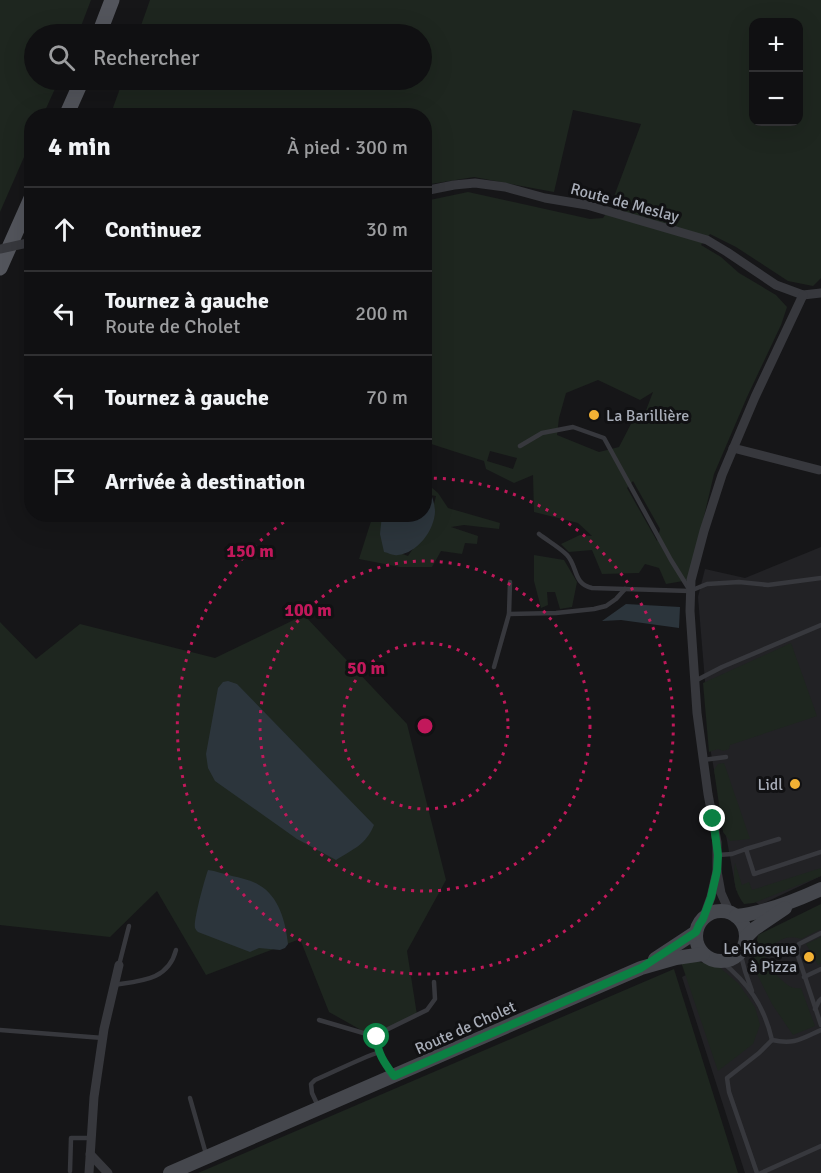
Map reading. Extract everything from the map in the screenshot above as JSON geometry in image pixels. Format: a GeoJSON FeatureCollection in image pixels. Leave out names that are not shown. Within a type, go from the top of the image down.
{"type":"FeatureCollection","features":[{"type":"Feature","properties":{"kind":"main road"},"geometry":{"type":"LineString","coordinates":[[103,24],[112,0]]}},
{"type":"Feature","properties":{"kind":"main road"},"geometry":{"type":"LineString","coordinates":[[70,108],[78,90]]}},
{"type":"Feature","properties":{"kind":"main road"},"geometry":{"type":"LineString","coordinates":[[0,268],[24,214]]}},
{"type":"Feature","properties":{"kind":"main road"},"geometry":{"type":"LineString","coordinates":[[803,897],[754,929],[746,937],[740,952],[735,957],[720,961],[708,958],[697,944],[696,932],[703,919],[709,914],[723,911],[733,915],[747,915],[821,889]]}},
{"type":"Feature","properties":{"kind":"main road"},"geometry":{"type":"LineString","coordinates":[[733,915],[744,926],[746,937]]}},
{"type":"Feature","properties":{"kind":"main road","name":"Route de Cholet"},"geometry":{"type":"LineString","coordinates":[[641,968],[696,932]]}},
{"type":"Feature","properties":{"kind":"main road","name":"Route de Cholet"},"geometry":{"type":"LineString","coordinates":[[170,1173],[641,968],[676,958],[703,954]]}},
{"type":"Feature","properties":{"kind":"street","name":"Route de Meslay"},"geometry":{"type":"LineString","coordinates":[[432,189],[475,183],[505,187],[545,198],[587,205],[707,240],[776,285],[803,295]]}},
{"type":"Feature","properties":{"kind":"street"},"geometry":{"type":"LineString","coordinates":[[0,249],[24,244]]}},
{"type":"Feature","properties":{"kind":"street"},"geometry":{"type":"LineString","coordinates":[[703,919],[711,897],[718,855],[697,713],[690,611],[691,580],[722,475],[755,397],[803,295],[821,293]]}},
{"type":"Feature","properties":{"kind":"street"},"geometry":{"type":"LineString","coordinates":[[733,448],[820,473]]}},
{"type":"Feature","properties":{"kind":"street"},"geometry":{"type":"LineString","coordinates":[[717,871],[721,893],[733,915]]}},
{"type":"Feature","properties":{"kind":"street"},"geometry":{"type":"LineString","coordinates":[[89,1173],[94,1097],[118,965]]}},
{"type":"Feature","properties":{"kind":"street"},"geometry":{"type":"LineString","coordinates":[[90,1155],[108,1173]]}},
{"type":"Feature","properties":{"kind":"lane"},"geometry":{"type":"LineString","coordinates":[[520,446],[542,433],[573,427],[604,438],[690,591]]}},
{"type":"Feature","properties":{"kind":"lane"},"geometry":{"type":"LineString","coordinates":[[539,534],[570,558],[579,580],[586,586],[690,591],[707,584],[739,582],[768,585],[821,578]]}},
{"type":"Feature","properties":{"kind":"lane"},"geometry":{"type":"LineString","coordinates":[[494,667],[509,614],[510,582]]}},
{"type":"Feature","properties":{"kind":"lane"},"geometry":{"type":"LineString","coordinates":[[509,614],[594,609],[606,606],[625,589]]}},
{"type":"Feature","properties":{"kind":"lane"},"geometry":{"type":"LineString","coordinates":[[695,681],[821,625]]}},
{"type":"Feature","properties":{"kind":"lane"},"geometry":{"type":"LineString","coordinates":[[703,760],[726,758]]}},
{"type":"Feature","properties":{"kind":"lane"},"geometry":{"type":"LineString","coordinates":[[718,855],[732,854],[779,839]]}},
{"type":"Feature","properties":{"kind":"lane"},"geometry":{"type":"LineString","coordinates":[[746,849],[754,874],[821,852]]}},
{"type":"Feature","properties":{"kind":"lane"},"geometry":{"type":"LineString","coordinates":[[118,965],[129,926]]}},
{"type":"Feature","properties":{"kind":"lane"},"geometry":{"type":"LineString","coordinates":[[821,933],[799,944],[797,953],[821,1025]]}},
{"type":"Feature","properties":{"kind":"lane"},"geometry":{"type":"LineString","coordinates":[[113,985],[157,976],[173,960],[176,950]]}},
{"type":"Feature","properties":{"kind":"lane"},"geometry":{"type":"LineString","coordinates":[[740,952],[754,996]]}},
{"type":"Feature","properties":{"kind":"lane"},"geometry":{"type":"LineString","coordinates":[[720,961],[732,970],[754,996],[763,1010],[772,1040]]}},
{"type":"Feature","properties":{"kind":"lane"},"geometry":{"type":"LineString","coordinates":[[804,977],[821,969]]}},
{"type":"Feature","properties":{"kind":"lane"},"geometry":{"type":"LineString","coordinates":[[394,1076],[379,1052],[376,1044],[377,1037],[380,1033],[427,1010],[435,999],[434,982]]}},
{"type":"Feature","properties":{"kind":"lane"},"geometry":{"type":"LineString","coordinates":[[815,1009],[821,999]]}},
{"type":"Feature","properties":{"kind":"lane"},"geometry":{"type":"LineString","coordinates":[[320,1020],[377,1037]]}},
{"type":"Feature","properties":{"kind":"lane"},"geometry":{"type":"LineString","coordinates":[[0,1030],[103,1038]]}},
{"type":"Feature","properties":{"kind":"lane"},"geometry":{"type":"LineString","coordinates":[[772,1040],[784,1043],[795,1042],[821,1030]]}},
{"type":"Feature","properties":{"kind":"lane"},"geometry":{"type":"LineString","coordinates":[[772,1040],[727,1078],[729,1092],[759,1173],[821,1146]]}},
{"type":"Feature","properties":{"kind":"lane"},"geometry":{"type":"LineString","coordinates":[[319,1108],[312,1093],[311,1084],[315,1080],[379,1052]]}},
{"type":"Feature","properties":{"kind":"lane"},"geometry":{"type":"LineString","coordinates":[[190,1098],[207,1157]]}},
{"type":"Feature","properties":{"kind":"lane"},"geometry":{"type":"LineString","coordinates":[[70,1171],[71,1138],[91,1138]]}},
{"type":"Feature","properties":{"kind":"shaded area"},"geometry":{"type":"Polygon","coordinates":[[[0,0],[91,0],[82,24],[24,24],[24,90],[54,90],[46,108],[24,108],[24,157],[0,212],[0,0]]]}},
{"type":"Feature","properties":{"kind":"shaded area"},"geometry":{"type":"Polygon","coordinates":[[[150,0],[821,0],[821,278],[813,286],[788,281],[736,247],[710,234],[701,245],[721,257],[739,273],[776,295],[787,307],[714,474],[689,580],[666,584],[659,568],[645,564],[639,573],[602,574],[592,550],[569,552],[561,544],[580,535],[592,536],[578,523],[534,512],[533,475],[514,483],[486,469],[484,461],[432,444],[432,200],[468,192],[590,219],[603,218],[614,202],[612,202],[641,124],[573,110],[554,192],[474,177],[432,184],[432,108],[113,108],[119,90],[432,90],[432,24],[142,24],[150,0]],[[598,380],[566,393],[557,435],[599,452],[619,447],[633,420],[645,413],[653,392],[640,400],[598,380]],[[490,451],[487,461],[513,469],[517,458],[490,451]],[[633,481],[627,488],[657,541],[660,529],[633,481]]]}},
{"type":"Feature","properties":{"kind":"shaded area"},"geometry":{"type":"Polygon","coordinates":[[[432,488],[448,508],[500,523],[499,529],[464,525],[451,527],[478,536],[477,544],[465,543],[462,554],[441,551],[432,567],[400,567],[359,559],[371,522],[394,522],[386,548],[408,556],[430,522],[432,522],[436,496],[432,495],[432,488]]]}},
{"type":"Feature","properties":{"kind":"shaded area"},"geometry":{"type":"Polygon","coordinates":[[[432,497],[435,509],[434,519],[428,533],[418,546],[398,555],[384,552],[380,534],[381,522],[432,522],[432,497]]]}},
{"type":"Feature","properties":{"kind":"shaded area"},"geometry":{"type":"Polygon","coordinates":[[[821,547],[821,876],[760,905],[736,890],[711,753],[698,597],[705,569],[745,578],[821,547]]]}},
{"type":"Feature","properties":{"kind":"shaded area"},"geometry":{"type":"Polygon","coordinates":[[[534,555],[564,560],[577,582],[572,607],[560,609],[555,592],[547,592],[548,605],[541,608],[534,581],[534,555]]]}},
{"type":"Feature","properties":{"kind":"shaded area"},"geometry":{"type":"Polygon","coordinates":[[[626,604],[680,607],[679,628],[621,620],[602,621],[626,604]]]}},
{"type":"Feature","properties":{"kind":"shaded area"},"geometry":{"type":"Polygon","coordinates":[[[304,615],[407,724],[446,880],[407,951],[417,1015],[370,1035],[329,1012],[300,939],[206,975],[157,891],[110,937],[0,925],[0,622],[36,659],[80,624],[215,658],[304,615]]]}},
{"type":"Feature","properties":{"kind":"shaded area"},"geometry":{"type":"Polygon","coordinates":[[[791,643],[817,716],[730,745],[729,749],[723,751],[718,749],[709,752],[703,683],[791,643]]]}},
{"type":"Feature","properties":{"kind":"shaded area"},"geometry":{"type":"Polygon","coordinates":[[[223,682],[237,684],[374,825],[371,832],[358,846],[336,860],[297,839],[215,781],[208,768],[206,754],[218,688],[223,682]]]}},
{"type":"Feature","properties":{"kind":"shaded area"},"geometry":{"type":"Polygon","coordinates":[[[724,763],[750,839],[730,841],[723,832],[714,770],[718,764],[724,763]]]}},
{"type":"Feature","properties":{"kind":"shaded area"},"geometry":{"type":"Polygon","coordinates":[[[735,863],[742,885],[749,882],[752,890],[821,868],[821,876],[754,903],[744,904],[735,884],[735,863]]]}},
{"type":"Feature","properties":{"kind":"shaded area"},"geometry":{"type":"Polygon","coordinates":[[[208,870],[249,880],[272,896],[285,927],[288,944],[285,948],[280,950],[259,948],[250,952],[198,932],[195,928],[196,917],[208,870]]]}},
{"type":"Feature","properties":{"kind":"shaded area"},"geometry":{"type":"Polygon","coordinates":[[[821,904],[821,929],[801,939],[795,937],[782,939],[767,952],[763,965],[790,986],[801,988],[815,1026],[793,1035],[772,1004],[752,964],[758,935],[821,904]]]}},
{"type":"Feature","properties":{"kind":"shaded area"},"geometry":{"type":"Polygon","coordinates":[[[821,910],[821,1173],[745,1173],[682,977],[821,910]]]}},
{"type":"Feature","properties":{"kind":"shaded area"},"geometry":{"type":"Polygon","coordinates":[[[821,937],[821,963],[818,965],[806,944],[821,937]]]}},
{"type":"Feature","properties":{"kind":"shaded area"},"geometry":{"type":"Polygon","coordinates":[[[695,961],[718,966],[738,983],[755,1007],[760,1025],[753,1044],[718,1071],[681,962],[695,961]]]}},
{"type":"Feature","properties":{"kind":"shaded area"},"geometry":{"type":"Polygon","coordinates":[[[674,969],[738,1173],[198,1173],[674,969]]]}},
{"type":"Feature","properties":{"kind":"place","name":"La Barillière"},"geometry":{"type":"Point","coordinates":[594,415]}},
{"type":"Feature","properties":{"kind":"place","name":"Lidl"},"geometry":{"type":"Point","coordinates":[795,784]}},
{"type":"Feature","properties":{"kind":"place","name":"Le Kiosque à Pizza"},"geometry":{"type":"Point","coordinates":[809,957]}},
{"type":"Feature","properties":{"kind":"route"},"geometry":{"type":"LineString","coordinates":[[377,1037],[376,1044],[379,1052],[394,1076],[641,968],[672,949],[696,932],[711,897],[718,855],[713,819]]}}]}
